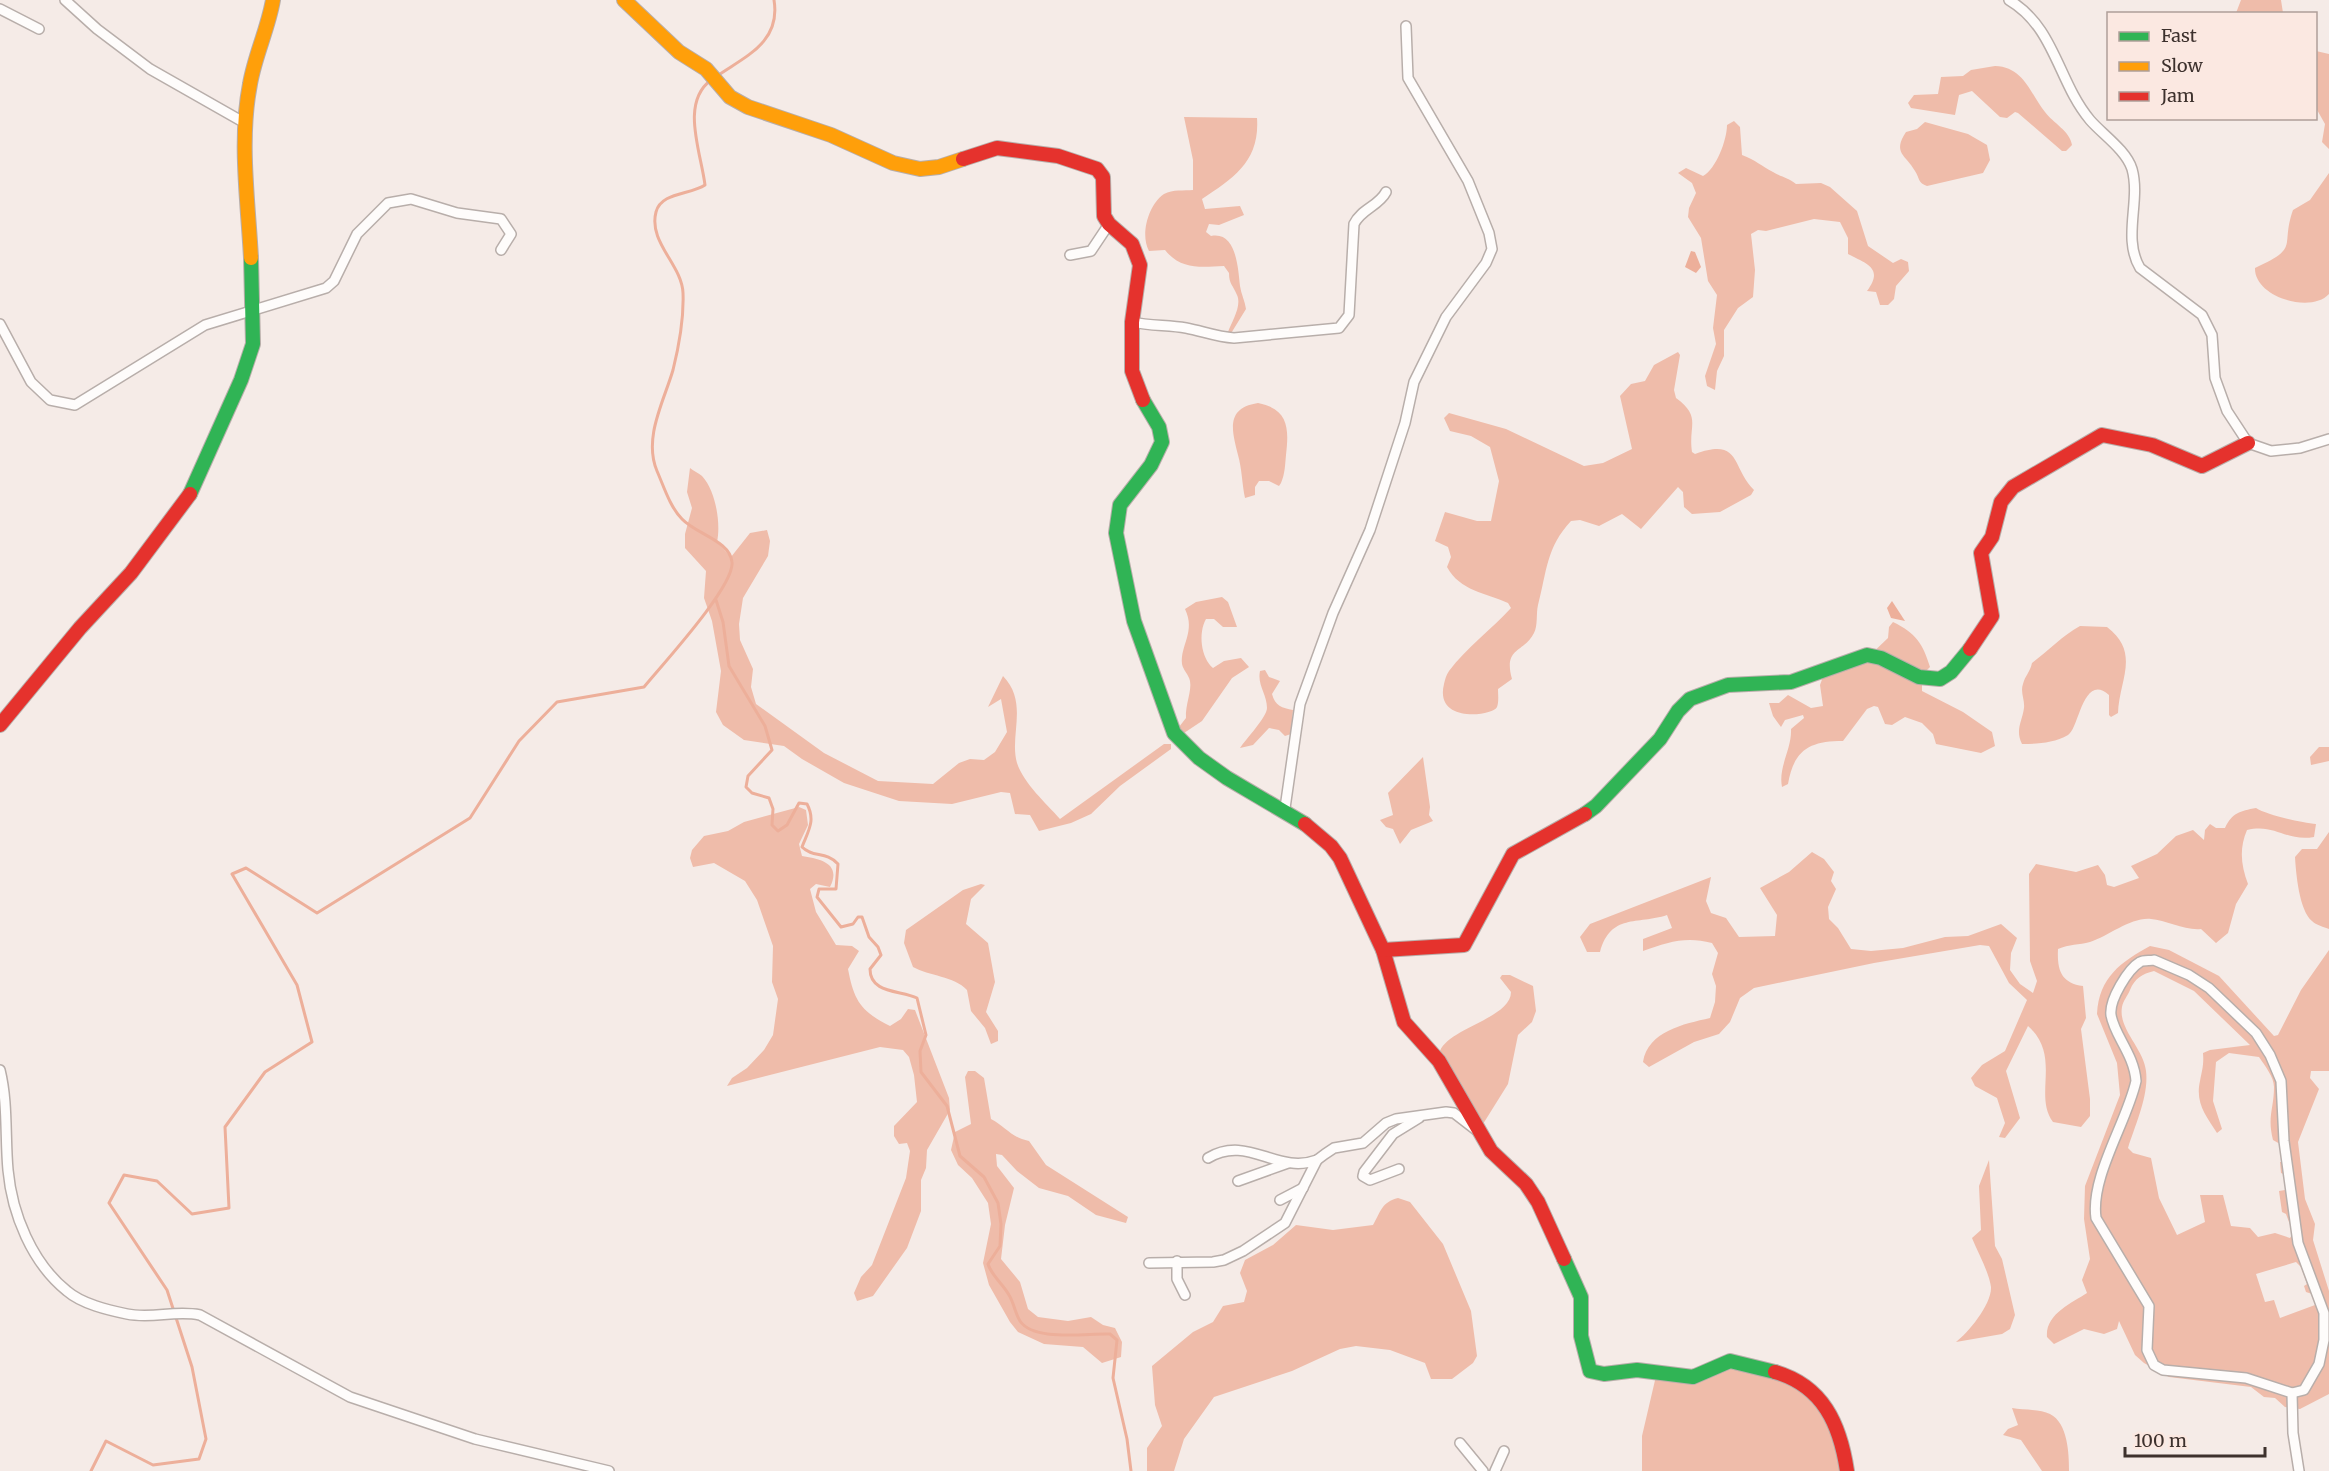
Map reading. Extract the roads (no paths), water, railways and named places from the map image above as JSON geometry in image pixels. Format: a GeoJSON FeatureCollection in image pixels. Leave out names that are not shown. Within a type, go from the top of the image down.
{"type":"FeatureCollection","features":[{"type":"Feature","properties":{"kind":"street"},"geometry":{"type":"LineString","coordinates":[[65,0],[97,29],[150,69],[245,123]]}},
{"type":"Feature","properties":{"kind":"street"},"geometry":{"type":"LineString","coordinates":[[0,725],[80,628],[131,573],[188,498],[241,380],[253,344],[245,123],[250,82],[269,25],[273,0]]}},
{"type":"Feature","properties":{"kind":"street"},"geometry":{"type":"LineString","coordinates":[[624,0],[679,52],[706,69],[730,97],[748,107],[831,135],[903,167],[939,168],[998,148],[1058,156],[1097,169],[1103,177],[1104,216],[1109,224],[1132,244],[1138,258],[1139,273],[1132,322],[1134,381],[1159,427],[1162,442],[1151,465],[1120,505],[1116,523],[1134,621],[1174,733],[1182,744],[1227,778],[1285,808],[1316,832],[1340,858],[1383,950],[1404,1023],[1439,1062],[1471,1115],[1476,1130]]}},
{"type":"Feature","properties":{"kind":"street"},"geometry":{"type":"LineString","coordinates":[[2009,0],[2039,25],[2079,105],[2131,165],[2134,178],[2133,244],[2137,262],[2140,268],[2202,315],[2212,335],[2215,378],[2227,411],[2248,443],[2271,451],[2300,448],[2329,439]]}},
{"type":"Feature","properties":{"kind":"street"},"geometry":{"type":"LineString","coordinates":[[0,9],[39,29]]}},
{"type":"Feature","properties":{"kind":"street"},"geometry":{"type":"LineString","coordinates":[[1285,808],[1297,714],[1333,613],[1370,530],[1405,423],[1413,382],[1446,317],[1489,259],[1492,249],[1489,233],[1468,182],[1408,78],[1406,26]]}},
{"type":"Feature","properties":{"kind":"street"},"geometry":{"type":"LineString","coordinates":[[1132,322],[1234,338],[1339,328],[1349,315],[1354,224],[1363,213],[1382,200],[1386,192]]}},
{"type":"Feature","properties":{"kind":"street"},"geometry":{"type":"LineString","coordinates":[[0,324],[31,382],[50,400],[75,405],[205,325],[326,288],[334,281],[357,234],[388,203],[411,199],[456,213],[501,219],[511,234],[501,250]]}},
{"type":"Feature","properties":{"kind":"street"},"geometry":{"type":"LineString","coordinates":[[1070,255],[1090,251],[1109,224]]}},
{"type":"Feature","properties":{"kind":"street"},"geometry":{"type":"LineString","coordinates":[[1383,950],[1429,950],[1464,945],[1513,854],[1565,827],[1596,806],[1660,739],[1678,711],[1696,695],[1728,685],[1791,682],[1867,655],[1877,656],[1918,676],[1934,679],[1948,675],[1980,636],[1992,616],[1981,553],[1996,528],[2001,502],[2013,487],[2097,437],[2102,435],[2152,445],[2202,466],[2248,443]]}},
{"type":"Feature","properties":{"kind":"street"},"geometry":{"type":"LineString","coordinates":[[2154,960],[2189,975],[2209,988],[2256,1033],[2270,1055],[2281,1081],[2284,1141],[2298,1244],[2324,1313],[2324,1340],[2319,1364],[2304,1390],[2292,1393],[2246,1378],[2163,1370],[2154,1365],[2147,1350],[2149,1306],[2096,1218],[2094,1206],[2108,1158],[2136,1081],[2135,1067],[2111,1015],[2113,1005],[2130,970],[2142,961],[2154,960]]}},
{"type":"Feature","properties":{"kind":"street"},"geometry":{"type":"LineString","coordinates":[[0,1070],[3,1084],[8,1171],[20,1219],[31,1249],[67,1291],[83,1300],[126,1314],[154,1316],[185,1312],[215,1322],[350,1397],[475,1439],[609,1471]]}},
{"type":"Feature","properties":{"kind":"street"},"geometry":{"type":"LineString","coordinates":[[1208,1158],[1236,1149],[1288,1163],[1305,1165],[1334,1148],[1363,1143],[1386,1123],[1396,1119],[1454,1113],[1476,1130],[1491,1151],[1527,1184],[1538,1202],[1581,1297],[1581,1336],[1590,1371],[1598,1374],[1637,1370],[1693,1377],[1730,1361],[1743,1362],[1792,1377],[1815,1392],[1824,1404],[1844,1450],[1847,1471]]}},
{"type":"Feature","properties":{"kind":"street"},"geometry":{"type":"LineString","coordinates":[[1399,1169],[1370,1180],[1364,1176],[1364,1172],[1393,1134],[1423,1115]]}},
{"type":"Feature","properties":{"kind":"street"},"geometry":{"type":"LineString","coordinates":[[1149,1263],[1224,1260],[1243,1251],[1285,1223],[1317,1160]]}},
{"type":"Feature","properties":{"kind":"street"},"geometry":{"type":"LineString","coordinates":[[1238,1181],[1288,1163]]}},
{"type":"Feature","properties":{"kind":"street"},"geometry":{"type":"LineString","coordinates":[[1280,1200],[1305,1187]]}},
{"type":"Feature","properties":{"kind":"street"},"geometry":{"type":"LineString","coordinates":[[1177,1262],[1177,1279],[1185,1295]]}},
{"type":"Feature","properties":{"kind":"street"},"geometry":{"type":"LineString","coordinates":[[2292,1393],[2293,1433],[2299,1471]]}},
{"type":"Feature","properties":{"kind":"street"},"geometry":{"type":"LineString","coordinates":[[1460,1443],[1483,1471]]}},
{"type":"Feature","properties":{"kind":"street"},"geometry":{"type":"LineString","coordinates":[[1495,1471],[1504,1451]]}},
{"type":"Feature","properties":{"kind":"waterway"},"geometry":{"type":"LineString","coordinates":[[717,76],[750,54],[767,37],[775,15],[774,0]]}},
{"type":"Feature","properties":{"kind":"waterway"},"geometry":{"type":"LineString","coordinates":[[91,1471],[106,1441],[153,1465],[199,1459],[206,1439],[192,1367],[167,1290],[109,1203],[124,1175],[157,1181],[192,1214],[229,1208],[225,1127],[265,1072],[312,1042],[297,985],[232,874],[246,868],[317,913],[470,818],[519,741],[557,702],[644,687],[710,607],[730,573],[732,562],[725,549],[688,524],[674,509],[657,471],[652,446],[656,420],[673,370],[682,322],[683,303],[681,283],[657,233],[656,212],[659,206],[670,197],[705,185],[694,115],[696,101],[711,80]]}},
{"type":"Feature","properties":{"kind":"waterway"},"geometry":{"type":"LineString","coordinates":[[716,600],[723,622],[729,666],[765,726],[772,750],[748,776],[746,787],[752,793],[769,798],[773,809],[772,825],[778,831],[787,825],[799,803],[807,804],[811,821],[802,847],[829,857],[838,864],[836,889],[819,889],[817,897],[841,927],[853,924],[858,917],[862,917],[869,937],[878,947],[881,955],[870,969],[875,983],[888,990],[917,998],[926,1035],[920,1051],[921,1072],[947,1106],[960,1156],[984,1177],[998,1203],[1001,1224],[1000,1246],[988,1264],[1009,1295],[1020,1321],[1027,1328],[1037,1332],[1062,1335],[1110,1334],[1117,1340],[1113,1378],[1127,1439],[1131,1471]]}}]}
